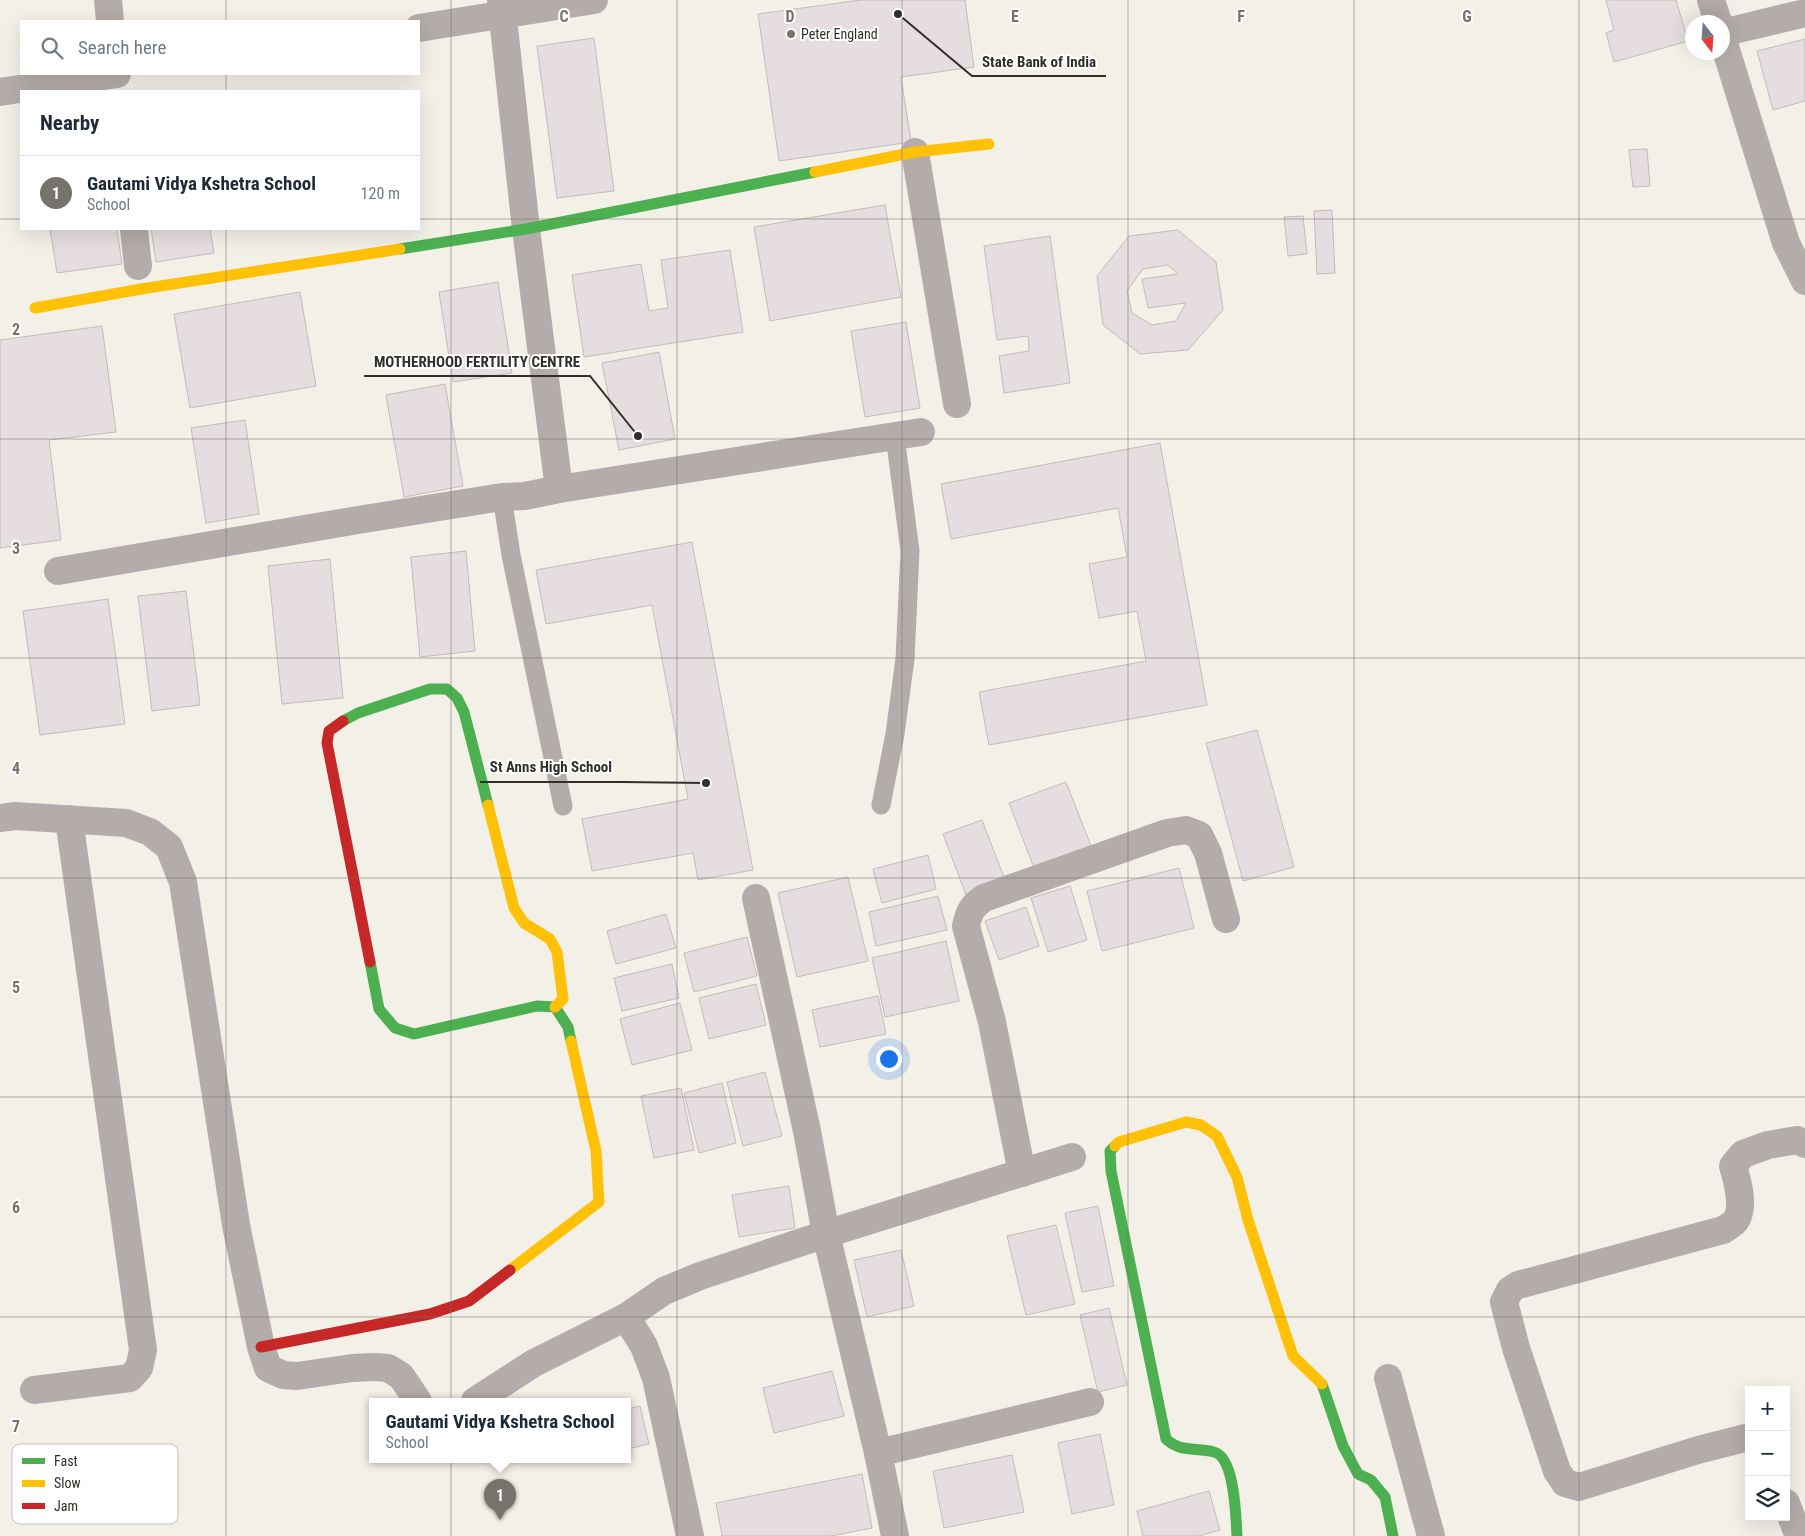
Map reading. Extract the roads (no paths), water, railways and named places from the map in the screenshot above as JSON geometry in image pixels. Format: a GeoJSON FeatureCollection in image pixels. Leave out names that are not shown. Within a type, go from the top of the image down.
{"type":"FeatureCollection","features":[{"type":"Feature","properties":{"kind":"street"},"geometry":{"type":"LineString","coordinates":[[108,0],[110,20]]}},
{"type":"Feature","properties":{"kind":"street"},"geometry":{"type":"LineString","coordinates":[[420,28],[502,8],[594,0]]}},
{"type":"Feature","properties":{"kind":"street"},"geometry":{"type":"LineString","coordinates":[[1711,0],[1716,15]]}},
{"type":"Feature","properties":{"kind":"street"},"geometry":{"type":"LineString","coordinates":[[502,8],[526,229],[559,489]]}},
{"type":"Feature","properties":{"kind":"street"},"geometry":{"type":"LineString","coordinates":[[1730,33],[1805,13]]}},
{"type":"Feature","properties":{"kind":"street"},"geometry":{"type":"LineString","coordinates":[[1730,57],[1795,240],[1805,281]]}},
{"type":"Feature","properties":{"kind":"street"},"geometry":{"type":"LineString","coordinates":[[0,92],[110,75]]}},
{"type":"Feature","properties":{"kind":"street"},"geometry":{"type":"LineString","coordinates":[[117,75],[119,90]]}},
{"type":"Feature","properties":{"kind":"street"},"geometry":{"type":"LineString","coordinates":[[35,308],[140,277],[526,229],[915,152],[989,144]]}},
{"type":"Feature","properties":{"kind":"street"},"geometry":{"type":"LineString","coordinates":[[915,152],[958,404]]}},
{"type":"Feature","properties":{"kind":"street"},"geometry":{"type":"LineString","coordinates":[[134,230],[140,277]]}},
{"type":"Feature","properties":{"kind":"street"},"geometry":{"type":"LineString","coordinates":[[58,571],[358,520],[525,496],[908,434]]}},
{"type":"Feature","properties":{"kind":"street"},"geometry":{"type":"LineString","coordinates":[[430,689],[447,689],[457,698],[464,712],[514,908],[524,923],[550,939],[557,952],[563,999],[554,1007],[537,1006],[414,1034],[395,1028],[379,1009],[327,743],[329,731],[336,725],[358,713],[430,689]]}},
{"type":"Feature","properties":{"kind":"street"},"geometry":{"type":"LineString","coordinates":[[0,818],[15,816],[126,823],[150,832],[169,847],[183,882],[236,1225],[268,1368],[283,1375],[297,1376],[352,1368],[388,1368],[401,1376],[416,1398]]}},
{"type":"Feature","properties":{"kind":"street"},"geometry":{"type":"LineString","coordinates":[[34,1390],[130,1378],[139,1368],[143,1350],[69,820]]}},
{"type":"Feature","properties":{"kind":"street"},"geometry":{"type":"LineString","coordinates":[[1022,1173],[992,1022],[966,926],[968,914],[974,904],[984,898],[1167,833],[1186,830],[1199,835],[1208,853],[1226,919]]}},
{"type":"Feature","properties":{"kind":"street"},"geometry":{"type":"LineString","coordinates":[[756,898],[807,1131],[826,1234],[878,1453],[895,1536]]}},
{"type":"Feature","properties":{"kind":"street"},"geometry":{"type":"LineString","coordinates":[[262,1347],[430,1314],[469,1301],[599,1202],[596,1151],[568,1027],[554,1007]]}},
{"type":"Feature","properties":{"kind":"street"},"geometry":{"type":"LineString","coordinates":[[1238,1536],[1234,1494],[1222,1456],[1216,1452],[1180,1450],[1166,1439],[1111,1171],[1110,1151],[1119,1142],[1186,1122],[1201,1126],[1217,1136],[1226,1151],[1237,1177],[1248,1220],[1293,1356],[1322,1384],[1343,1446],[1358,1474],[1371,1480],[1385,1497],[1394,1536]]}},
{"type":"Feature","properties":{"kind":"street"},"geometry":{"type":"LineString","coordinates":[[1745,1438],[1698,1450],[1579,1487],[1565,1483],[1557,1471],[1516,1348],[1504,1302],[1510,1290],[1518,1284],[1723,1230],[1736,1220],[1740,1204],[1733,1166],[1743,1154],[1768,1145],[1797,1140],[1805,1144]]}},
{"type":"Feature","properties":{"kind":"street"},"geometry":{"type":"LineString","coordinates":[[480,1398],[534,1363],[626,1317],[664,1291],[700,1276],[826,1234],[1072,1157]]}},
{"type":"Feature","properties":{"kind":"street"},"geometry":{"type":"LineString","coordinates":[[626,1317],[644,1346],[656,1378],[690,1536]]}},
{"type":"Feature","properties":{"kind":"street"},"geometry":{"type":"LineString","coordinates":[[1388,1378],[1431,1536]]}},
{"type":"Feature","properties":{"kind":"street"},"geometry":{"type":"LineString","coordinates":[[878,1453],[1090,1402]]}},
{"type":"Feature","properties":{"kind":"street"},"geometry":{"type":"LineString","coordinates":[[1790,1513],[1798,1534],[1805,1535]]}},
{"type":"Feature","properties":{"kind":"lane"},"geometry":{"type":"LineString","coordinates":[[880,804],[895,734],[905,659],[910,551],[908,434]]}},
{"type":"Feature","properties":{"kind":"lane"},"geometry":{"type":"LineString","coordinates":[[502,498],[511,555],[562,806]]}},
{"type":"Feature","properties":{"kind":"place","name":"State Bank of India"},"geometry":{"type":"Point","coordinates":[898,14]}},
{"type":"Feature","properties":{"kind":"place","name":"Peter England"},"geometry":{"type":"Point","coordinates":[791,34]}},
{"type":"Feature","properties":{"kind":"place","name":"MOTHERHOOD FERTILITY CENTRE"},"geometry":{"type":"Point","coordinates":[638,436]}},
{"type":"Feature","properties":{"kind":"place","name":"St Anns High School"},"geometry":{"type":"Point","coordinates":[706,783]}},
{"type":"Feature","properties":{"kind":"place","name":"Gautami Vidya Kshetra School"},"geometry":{"type":"Point","coordinates":[500,1520]}}]}
